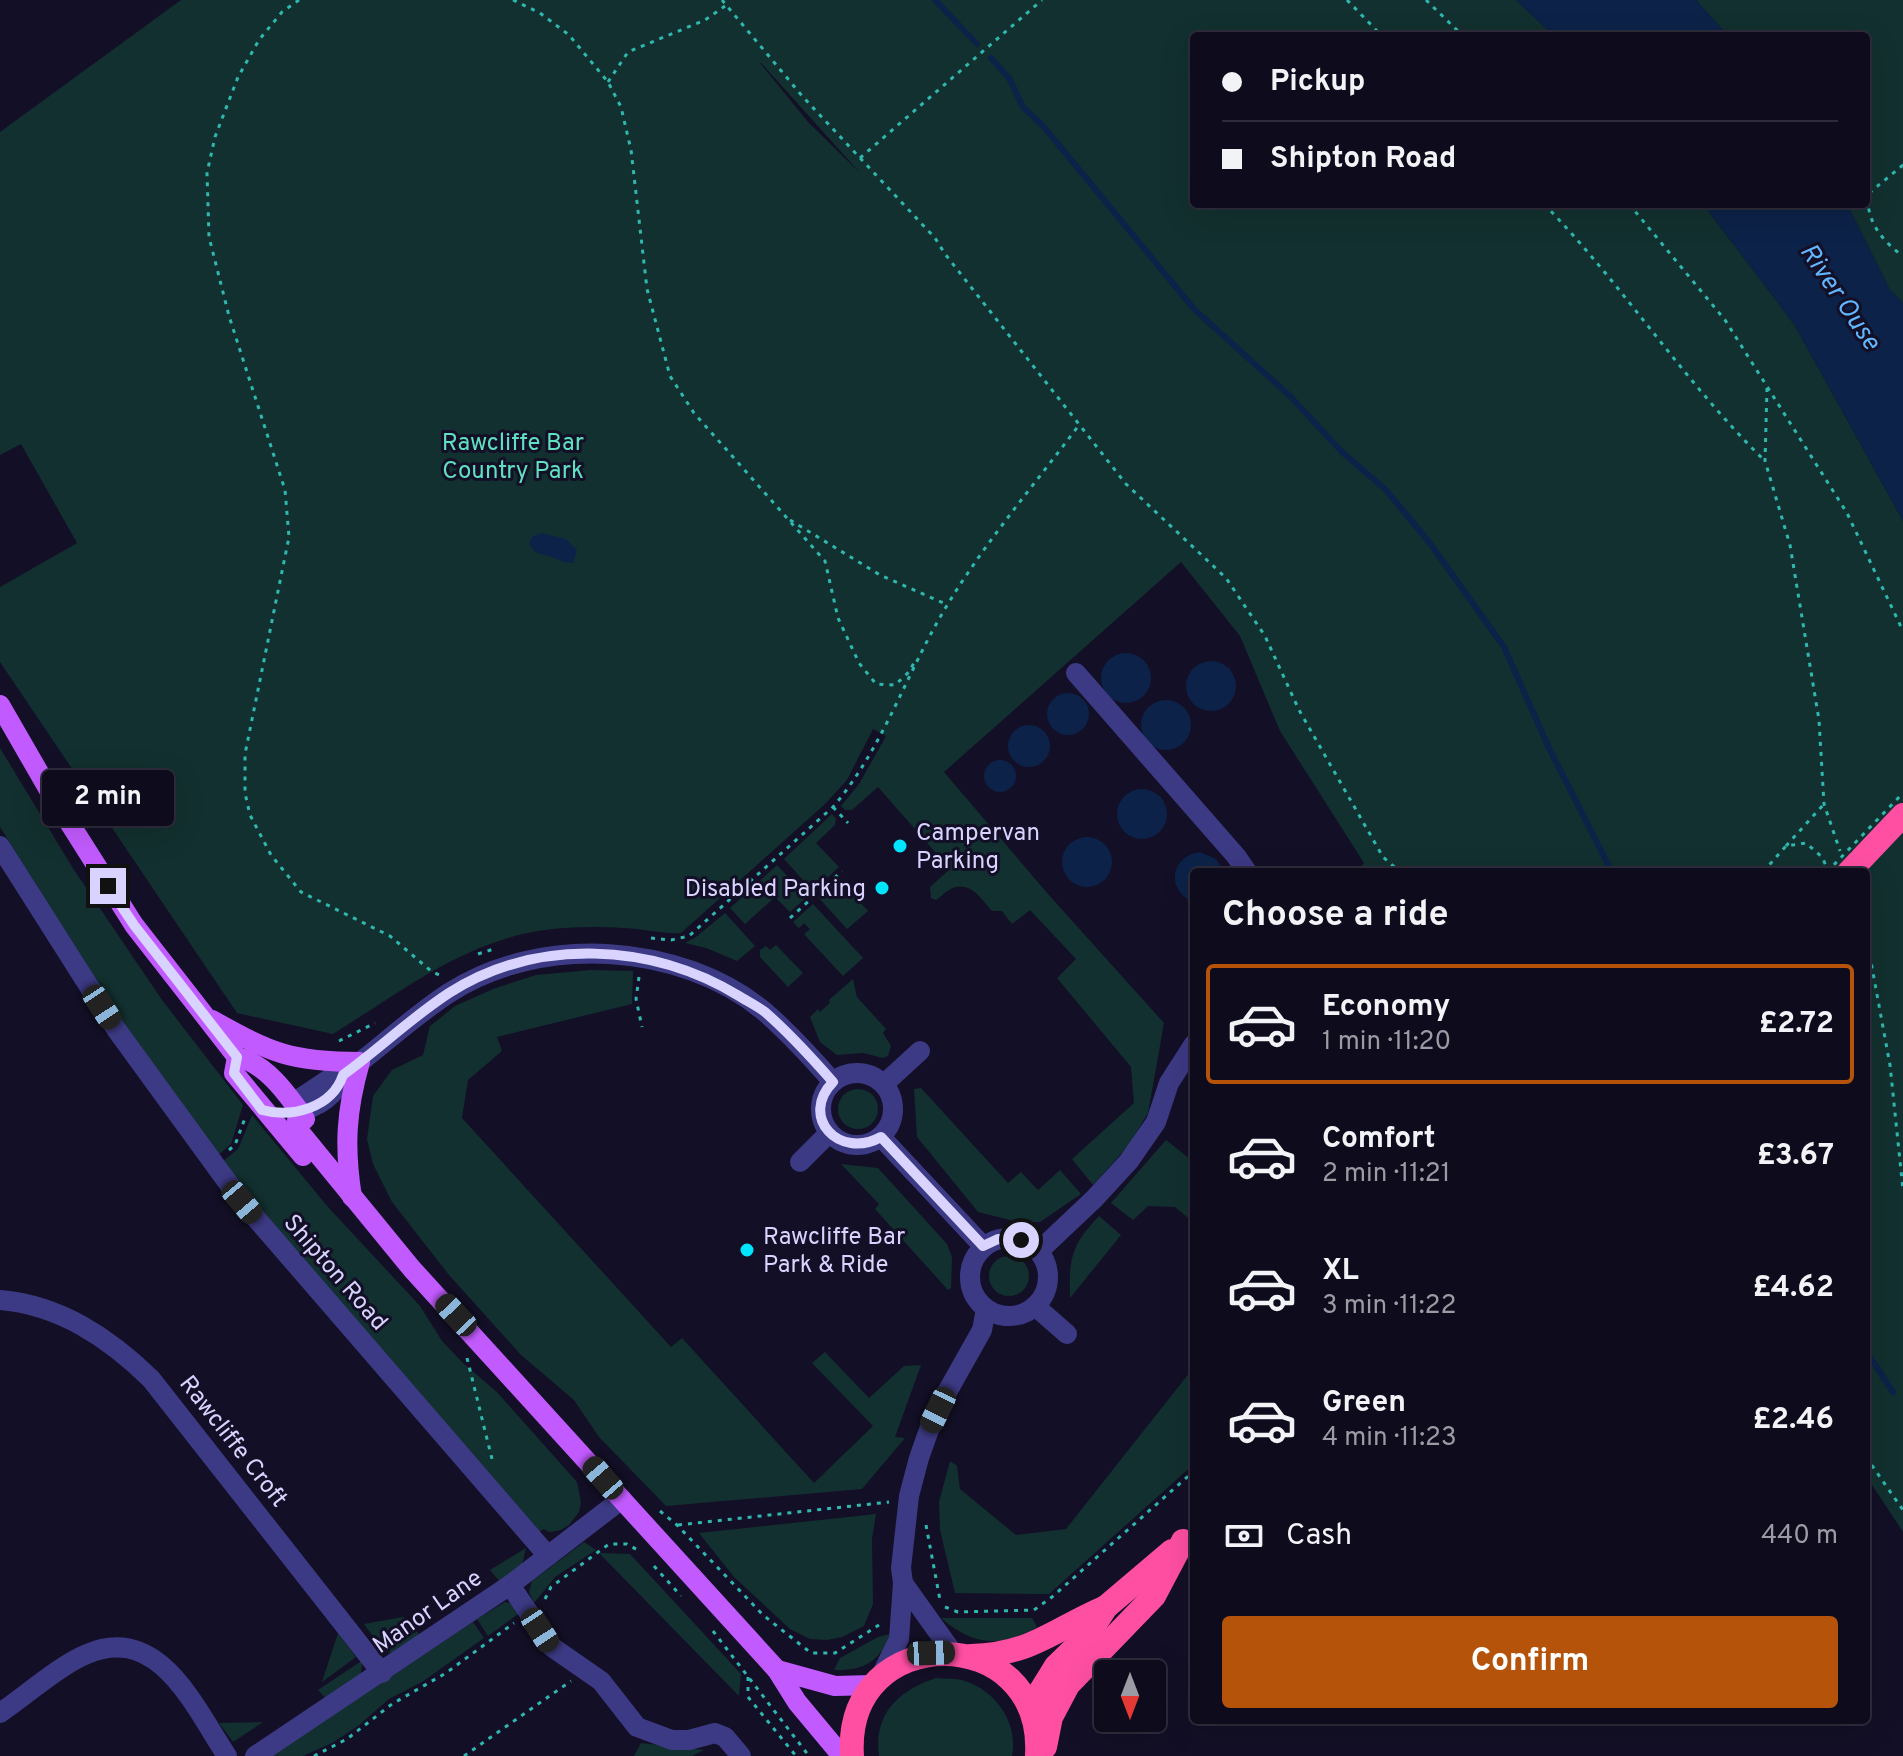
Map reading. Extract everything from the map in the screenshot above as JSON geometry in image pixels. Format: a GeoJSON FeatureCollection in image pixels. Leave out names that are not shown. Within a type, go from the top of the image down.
{"type":"FeatureCollection","features":[{"type":"Feature","properties":{"kind":"highway"},"geometry":{"type":"LineString","coordinates":[[1846,865],[1903,815]]}},
{"type":"Feature","properties":{"kind":"highway"},"geometry":{"type":"LineString","coordinates":[[1030,1708],[1056,1666],[1088,1635],[1106,1607],[1188,1536]]}},
{"type":"Feature","properties":{"kind":"highway"},"geometry":{"type":"LineString","coordinates":[[1044,1756],[1051,1717],[1068,1685],[1154,1596],[1188,1536]]}},
{"type":"Feature","properties":{"kind":"highway"},"geometry":{"type":"LineString","coordinates":[[852,1756],[851,1735],[855,1718],[877,1681],[913,1658],[931,1653],[1020,1650],[1106,1607]]}},
{"type":"Feature","properties":{"kind":"highway"},"geometry":{"type":"LineString","coordinates":[[961,1654],[987,1663],[1005,1674],[1019,1689],[1035,1724],[1037,1756]]}},
{"type":"Feature","properties":{"kind":"main road"},"geometry":{"type":"LineString","coordinates":[[0,705],[60,809],[126,913],[237,1057],[253,1060],[299,1110],[335,1161],[332,1175]]}},
{"type":"Feature","properties":{"kind":"main road"},"geometry":{"type":"LineString","coordinates":[[205,1016],[283,1056],[328,1062],[360,1062],[346,1127],[345,1156],[352,1197]]}},
{"type":"Feature","properties":{"kind":"main road"},"geometry":{"type":"LineString","coordinates":[[237,1057],[234,1073],[255,1110],[318,1174],[332,1175],[352,1197],[412,1269],[777,1670],[797,1702],[842,1756]]}},
{"type":"Feature","properties":{"kind":"main road"},"geometry":{"type":"LineString","coordinates":[[255,1110],[282,1114],[299,1110]]}},
{"type":"Feature","properties":{"kind":"main road"},"geometry":{"type":"LineString","coordinates":[[777,1670],[835,1686],[877,1681]]}},
{"type":"Feature","properties":{"kind":"street"},"geometry":{"type":"LineString","coordinates":[[1076,673],[1244,868]]}},
{"type":"Feature","properties":{"kind":"street","name":"Shipton Road"},"geometry":{"type":"LineString","coordinates":[[0,846],[116,1029],[242,1202],[548,1556]]}},
{"type":"Feature","properties":{"kind":"street"},"geometry":{"type":"LineString","coordinates":[[299,1110],[310,1109],[330,1096],[343,1075],[449,993],[494,970],[566,954],[643,948],[723,986],[763,1011],[833,1082]]}},
{"type":"Feature","properties":{"kind":"street"},"geometry":{"type":"LineString","coordinates":[[1039,1251],[1129,1161],[1156,1122],[1169,1083],[1190,1050]]}},
{"type":"Feature","properties":{"kind":"street"},"geometry":{"type":"LineString","coordinates":[[884,1084],[920,1051]]}},
{"type":"Feature","properties":{"kind":"street"},"geometry":{"type":"LineString","coordinates":[[859,1072],[872,1075],[884,1084],[894,1104],[893,1117],[881,1137],[864,1145],[850,1145],[829,1133],[822,1119],[821,1104],[824,1093],[833,1082],[847,1074],[859,1072]]}},
{"type":"Feature","properties":{"kind":"street"},"geometry":{"type":"LineString","coordinates":[[800,1162],[829,1133]]}},
{"type":"Feature","properties":{"kind":"street"},"geometry":{"type":"LineString","coordinates":[[881,1137],[983,1246]]}},
{"type":"Feature","properties":{"kind":"street"},"geometry":{"type":"LineString","coordinates":[[1008,1238],[1021,1240],[1039,1251],[1047,1267],[1047,1288],[1035,1306],[1014,1316],[1002,1316],[986,1309],[973,1293],[969,1280],[971,1267],[983,1246],[1008,1238]]}},
{"type":"Feature","properties":{"kind":"street","name":"Rawcliffe Croft"},"geometry":{"type":"LineString","coordinates":[[0,1300],[44,1309],[73,1321],[124,1352],[151,1379],[382,1673]]}},
{"type":"Feature","properties":{"kind":"street"},"geometry":{"type":"LineString","coordinates":[[1035,1306],[1067,1334]]}},
{"type":"Feature","properties":{"kind":"street"},"geometry":{"type":"LineString","coordinates":[[877,1681],[899,1639],[903,1583],[901,1568],[909,1496],[919,1458],[940,1405],[982,1330],[986,1309]]}},
{"type":"Feature","properties":{"kind":"street","name":"Manor Lane"},"geometry":{"type":"LineString","coordinates":[[255,1756],[510,1585],[622,1499]]}},
{"type":"Feature","properties":{"kind":"street"},"geometry":{"type":"LineString","coordinates":[[903,1583],[961,1654]]}},
{"type":"Feature","properties":{"kind":"street"},"geometry":{"type":"LineString","coordinates":[[510,1585],[552,1647],[601,1681],[631,1735],[689,1740],[715,1733],[725,1737],[741,1756]]}},
{"type":"Feature","properties":{"kind":"street"},"geometry":{"type":"LineString","coordinates":[[0,1713],[84,1655],[107,1646],[132,1648],[154,1657],[175,1678],[227,1756]]}},
{"type":"Feature","properties":{"kind":"path"},"geometry":{"type":"LineString","coordinates":[[299,0],[282,12],[259,40],[238,77],[215,137],[207,173],[209,237],[229,316],[285,490],[289,537],[245,754],[245,793],[250,815],[271,855],[301,892],[390,936],[439,975]]}},
{"type":"Feature","properties":{"kind":"path"},"geometry":{"type":"LineString","coordinates":[[513,0],[540,13],[569,35],[608,82],[621,107],[631,150],[647,289],[670,376],[694,413],[825,561],[838,618],[859,663],[876,684],[895,685],[909,672],[987,543],[1079,425]]}},
{"type":"Feature","properties":{"kind":"path"},"geometry":{"type":"LineString","coordinates":[[722,0],[803,97],[935,238],[1126,484],[1226,578],[1265,636],[1299,710],[1383,857],[1395,868]]}},
{"type":"Feature","properties":{"kind":"path"},"geometry":{"type":"LineString","coordinates":[[860,158],[1042,0]]}},
{"type":"Feature","properties":{"kind":"path"},"geometry":{"type":"LineString","coordinates":[[1347,0],[1378,32]]}},
{"type":"Feature","properties":{"kind":"path"},"geometry":{"type":"LineString","coordinates":[[1426,0],[1459,32]]}},
{"type":"Feature","properties":{"kind":"path"},"geometry":{"type":"LineString","coordinates":[[608,82],[628,52],[705,20],[726,5]]}},
{"type":"Feature","properties":{"kind":"path"},"geometry":{"type":"LineString","coordinates":[[1870,192],[1903,165]]}},
{"type":"Feature","properties":{"kind":"path"},"geometry":{"type":"LineString","coordinates":[[1548,208],[1586,247],[1731,429],[1765,461]]}},
{"type":"Feature","properties":{"kind":"path"},"geometry":{"type":"LineString","coordinates":[[1632,208],[1725,320],[1847,513],[1903,631]]}},
{"type":"Feature","properties":{"kind":"path"},"geometry":{"type":"LineString","coordinates":[[1867,208],[1875,227],[1903,256]]}},
{"type":"Feature","properties":{"kind":"path"},"geometry":{"type":"LineString","coordinates":[[1767,388],[1765,461],[1790,545],[1819,720],[1824,804],[1846,865]]}},
{"type":"Feature","properties":{"kind":"path"},"geometry":{"type":"LineString","coordinates":[[787,518],[880,575],[948,605]]}},
{"type":"Feature","properties":{"kind":"path"},"geometry":{"type":"LineString","coordinates":[[642,1027],[636,999],[643,948],[689,936],[833,807],[853,784],[882,733],[935,627]]}},
{"type":"Feature","properties":{"kind":"path"},"geometry":{"type":"LineString","coordinates":[[1832,868],[1903,793]]}},
{"type":"Feature","properties":{"kind":"path"},"geometry":{"type":"LineString","coordinates":[[1767,868],[1824,804]]}},
{"type":"Feature","properties":{"kind":"path"},"geometry":{"type":"LineString","coordinates":[[833,807],[848,823]]}},
{"type":"Feature","properties":{"kind":"path"},"geometry":{"type":"LineString","coordinates":[[1786,846],[1806,843],[1822,857],[1826,868]]}},
{"type":"Feature","properties":{"kind":"path"},"geometry":{"type":"LineString","coordinates":[[790,918],[842,871]]}},
{"type":"Feature","properties":{"kind":"path"},"geometry":{"type":"LineString","coordinates":[[1870,957],[1890,1065],[1903,1190]]}},
{"type":"Feature","properties":{"kind":"path"},"geometry":{"type":"LineString","coordinates":[[213,1163],[235,1145],[255,1110]]}},
{"type":"Feature","properties":{"kind":"path"},"geometry":{"type":"LineString","coordinates":[[467,1359],[492,1460]]}},
{"type":"Feature","properties":{"kind":"path"},"geometry":{"type":"LineString","coordinates":[[1870,1463],[1903,1510]]}},
{"type":"Feature","properties":{"kind":"path"},"geometry":{"type":"LineString","coordinates":[[926,1521],[942,1606],[958,1612],[1034,1610],[1190,1475]]}},
{"type":"Feature","properties":{"kind":"path"},"geometry":{"type":"LineString","coordinates":[[875,1629],[835,1653],[811,1653],[763,1615],[677,1525],[889,1502]]}},
{"type":"Feature","properties":{"kind":"path"},"geometry":{"type":"LineString","coordinates":[[314,1756],[347,1739],[392,1704],[446,1673],[544,1601],[551,1587],[609,1544],[627,1544],[644,1554]]}},
{"type":"Feature","properties":{"kind":"path"},"geometry":{"type":"LineString","coordinates":[[653,1565],[682,1597]]}},
{"type":"Feature","properties":{"kind":"path"},"geometry":{"type":"LineString","coordinates":[[712,1630],[809,1756]]}},
{"type":"Feature","properties":{"kind":"path"},"geometry":{"type":"LineString","coordinates":[[464,1756],[587,1670]]}},
{"type":"Feature","properties":{"kind":"path"},"geometry":{"type":"LineString","coordinates":[[748,1673],[748,1697],[796,1756]]}},
{"type":"Feature","properties":{"kind":"green space","name":"Rawcliffe Bar Country Park"},"geometry":{"type":"Polygon","coordinates":[[[181,0],[1516,0],[1550,32],[1190,32],[1190,208],[1706,208],[1794,324],[1903,521],[1903,1532],[1870,1482],[1870,868],[1360,868],[1364,863],[1280,731],[1240,636],[1181,562],[944,772],[1164,1023],[1148,1113],[1129,1145],[1093,1185],[1072,1159],[1134,1103],[1131,1067],[1057,978],[1076,959],[1030,910],[1012,924],[1002,911],[992,911],[976,893],[965,887],[951,889],[936,900],[931,898],[930,887],[950,869],[878,787],[852,810],[841,806],[859,784],[886,736],[873,729],[847,780],[825,804],[681,933],[574,927],[532,932],[501,940],[443,966],[333,1034],[237,1013],[0,662],[0,587],[77,543],[21,444],[0,455],[0,132],[181,0]],[[760,63],[809,123],[861,174],[761,63],[760,63]]]}},
{"type":"Feature","properties":{"kind":"green space"},"geometry":{"type":"Polygon","coordinates":[[[1696,0],[1903,0],[1903,303],[1890,290],[1849,208],[1870,208],[1870,32],[1724,32],[1696,0]]]}},
{"type":"Feature","properties":{"kind":"green space"},"geometry":{"type":"Polygon","coordinates":[[[0,748],[74,870],[162,1000],[243,1105],[231,1144],[217,1156],[123,1024],[0,827],[0,748]]]}},
{"type":"Feature","properties":{"kind":"green space"},"geometry":{"type":"Polygon","coordinates":[[[832,814],[836,819],[835,825],[816,843],[839,867],[813,891],[784,859],[832,814]]]}},
{"type":"Feature","properties":{"kind":"green space"},"geometry":{"type":"Polygon","coordinates":[[[777,865],[807,897],[790,912],[775,897],[745,924],[730,908],[777,865]]]}},
{"type":"Feature","properties":{"kind":"green space"},"geometry":{"type":"Polygon","coordinates":[[[839,879],[868,911],[847,929],[818,897],[839,879]]]}},
{"type":"Feature","properties":{"kind":"green space"},"geometry":{"type":"Polygon","coordinates":[[[813,904],[863,958],[843,976],[804,934],[810,929],[804,923],[799,928],[793,922],[813,904]]]}},
{"type":"Feature","properties":{"kind":"green space"},"geometry":{"type":"Polygon","coordinates":[[[725,913],[755,946],[737,961],[685,943],[696,937],[725,913]]]}},
{"type":"Feature","properties":{"kind":"green space"},"geometry":{"type":"Polygon","coordinates":[[[776,945],[803,973],[788,987],[760,957],[760,950],[766,946],[770,950],[776,945]]]}},
{"type":"Feature","properties":{"kind":"green space"},"geometry":{"type":"Polygon","coordinates":[[[591,970],[633,971],[632,1004],[497,1037],[502,1051],[468,1080],[462,1118],[671,1347],[682,1338],[814,1483],[873,1426],[812,1363],[825,1352],[869,1398],[904,1366],[921,1365],[895,1437],[905,1438],[862,1489],[666,1506],[599,1437],[574,1400],[521,1355],[449,1275],[392,1202],[373,1164],[367,1139],[373,1096],[392,1070],[423,1055],[430,1026],[455,1006],[536,975],[591,970]]]}},
{"type":"Feature","properties":{"kind":"green space"},"geometry":{"type":"Polygon","coordinates":[[[853,979],[857,997],[886,1029],[883,1033],[891,1046],[888,1056],[883,1058],[863,1053],[837,1055],[820,1042],[810,1017],[818,1009],[820,1012],[853,979]]]}},
{"type":"Feature","properties":{"kind":"green space"},"geometry":{"type":"Polygon","coordinates":[[[921,1088],[1008,1183],[1021,1172],[1038,1190],[1060,1170],[1081,1194],[1040,1222],[1018,1222],[978,1212],[917,1137],[914,1089],[921,1088]]]}},
{"type":"Feature","properties":{"kind":"green space"},"geometry":{"type":"Polygon","coordinates":[[[858,1089],[872,1095],[878,1109],[872,1123],[858,1129],[844,1123],[838,1109],[844,1095],[858,1089]]]}},
{"type":"Feature","properties":{"kind":"green space"},"geometry":{"type":"Polygon","coordinates":[[[252,1115],[328,1207],[420,1306],[442,1341],[497,1392],[577,1482],[581,1502],[579,1512],[569,1525],[561,1530],[549,1532],[544,1529],[539,1532],[340,1307],[222,1162],[238,1149],[252,1115]]]}},
{"type":"Feature","properties":{"kind":"green space"},"geometry":{"type":"Polygon","coordinates":[[[1166,1140],[1190,1159],[1190,1220],[1175,1207],[1148,1206],[1133,1220],[1111,1203],[1166,1140]]]}},
{"type":"Feature","properties":{"kind":"green space"},"geometry":{"type":"Polygon","coordinates":[[[841,1164],[878,1168],[947,1244],[952,1257],[951,1288],[948,1290],[875,1209],[879,1204],[841,1164]]]}},
{"type":"Feature","properties":{"kind":"green space"},"geometry":{"type":"Polygon","coordinates":[[[1099,1216],[1121,1235],[1070,1298],[1071,1262],[1077,1244],[1099,1216]]]}},
{"type":"Feature","properties":{"kind":"green space"},"geometry":{"type":"Polygon","coordinates":[[[1009,1256],[1023,1262],[1029,1276],[1023,1290],[1009,1296],[995,1290],[989,1276],[995,1262],[1009,1256]]]}},
{"type":"Feature","properties":{"kind":"green space"},"geometry":{"type":"Polygon","coordinates":[[[1190,1372],[1190,1468],[1049,1594],[955,1593],[940,1530],[939,1502],[950,1461],[957,1466],[960,1489],[1016,1535],[1066,1529],[1190,1372]]]}},
{"type":"Feature","properties":{"kind":"green space"},"geometry":{"type":"Polygon","coordinates":[[[876,1514],[872,1539],[873,1604],[864,1626],[842,1637],[827,1640],[810,1639],[790,1629],[734,1577],[699,1533],[876,1514]]]}},
{"type":"Feature","properties":{"kind":"green space"},"geometry":{"type":"Polygon","coordinates":[[[584,1542],[596,1550],[555,1577],[534,1603],[529,1592],[532,1581],[584,1542]]]}},
{"type":"Feature","properties":{"kind":"green space"},"geometry":{"type":"Polygon","coordinates":[[[526,1548],[522,1565],[500,1582],[490,1570],[526,1548]]]}},
{"type":"Feature","properties":{"kind":"green space"},"geometry":{"type":"Polygon","coordinates":[[[599,1553],[630,1554],[741,1674],[739,1696],[599,1553]]]}},
{"type":"Feature","properties":{"kind":"green space"},"geometry":{"type":"Polygon","coordinates":[[[505,1602],[521,1612],[488,1636],[477,1619],[505,1602]]]}},
{"type":"Feature","properties":{"kind":"green space"},"geometry":{"type":"Polygon","coordinates":[[[403,1617],[408,1619],[377,1642],[364,1624],[403,1617]]]}},
{"type":"Feature","properties":{"kind":"green space"},"geometry":{"type":"Polygon","coordinates":[[[941,1618],[1032,1618],[1037,1627],[1011,1639],[987,1641],[964,1634],[941,1618]]]}},
{"type":"Feature","properties":{"kind":"green space"},"geometry":{"type":"Polygon","coordinates":[[[473,1622],[484,1638],[422,1682],[389,1699],[358,1726],[332,1743],[303,1756],[272,1756],[473,1622]]]}},
{"type":"Feature","properties":{"kind":"green space"},"geometry":{"type":"Polygon","coordinates":[[[412,1624],[421,1637],[393,1653],[377,1650],[412,1624]]]}},
{"type":"Feature","properties":{"kind":"green space"},"geometry":{"type":"Polygon","coordinates":[[[338,1633],[356,1657],[322,1682],[338,1633]]]}},
{"type":"Feature","properties":{"kind":"green space"},"geometry":{"type":"Polygon","coordinates":[[[890,1634],[881,1652],[869,1663],[854,1669],[834,1670],[840,1658],[878,1637],[890,1634]]]}},
{"type":"Feature","properties":{"kind":"green space"},"geometry":{"type":"Polygon","coordinates":[[[363,1660],[360,1679],[327,1700],[318,1690],[363,1660]]]}},
{"type":"Feature","properties":{"kind":"green space"},"geometry":{"type":"Polygon","coordinates":[[[936,1678],[958,1679],[973,1684],[1002,1708],[1012,1731],[1012,1756],[879,1756],[880,1728],[891,1706],[911,1689],[936,1678]]]}},
{"type":"Feature","properties":{"kind":"green space"},"geometry":{"type":"Polygon","coordinates":[[[263,1722],[233,1742],[219,1723],[263,1722]]]}},
{"type":"Feature","properties":{"kind":"green space"},"geometry":{"type":"Polygon","coordinates":[[[641,1743],[704,1750],[692,1756],[634,1756],[641,1743]]]}},
{"type":"Feature","properties":{"kind":"water"},"geometry":{"type":"Polygon","coordinates":[[[1516,0],[1696,0],[1724,32],[1550,32],[1516,0]]]}},
{"type":"Feature","properties":{"kind":"water","name":"River Ouse"},"geometry":{"type":"Polygon","coordinates":[[[1706,208],[1849,208],[1890,290],[1903,303],[1903,521],[1794,324],[1706,208]]]}},
{"type":"Feature","properties":{"kind":"water"},"geometry":{"type":"Polygon","coordinates":[[[541,533],[566,539],[577,550],[573,563],[534,550],[529,543],[532,537],[541,533]]]}},
{"type":"Feature","properties":{"kind":"water"},"geometry":{"type":"Polygon","coordinates":[[[1126,653],[1144,660],[1151,678],[1144,696],[1126,703],[1108,696],[1101,678],[1108,660],[1126,653]]]}},
{"type":"Feature","properties":{"kind":"water"},"geometry":{"type":"Polygon","coordinates":[[[1211,661],[1229,668],[1236,686],[1229,704],[1211,711],[1193,704],[1186,686],[1193,668],[1211,661]]]}},
{"type":"Feature","properties":{"kind":"water"},"geometry":{"type":"Polygon","coordinates":[[[1068,693],[1083,699],[1089,714],[1083,729],[1068,735],[1053,729],[1047,714],[1053,699],[1068,693]]]}},
{"type":"Feature","properties":{"kind":"water"},"geometry":{"type":"Polygon","coordinates":[[[1166,700],[1183,708],[1191,725],[1183,742],[1166,750],[1149,742],[1141,725],[1149,708],[1166,700]]]}},
{"type":"Feature","properties":{"kind":"water"},"geometry":{"type":"Polygon","coordinates":[[[1029,725],[1044,731],[1050,746],[1044,761],[1029,767],[1014,761],[1008,746],[1014,731],[1029,725]]]}},
{"type":"Feature","properties":{"kind":"water"},"geometry":{"type":"Polygon","coordinates":[[[1000,760],[1011,765],[1016,776],[1011,787],[1000,792],[989,787],[984,776],[989,765],[1000,760]]]}},
{"type":"Feature","properties":{"kind":"water"},"geometry":{"type":"Polygon","coordinates":[[[1142,789],[1160,796],[1167,814],[1160,832],[1142,839],[1124,832],[1117,814],[1124,796],[1142,789]]]}},
{"type":"Feature","properties":{"kind":"water"},"geometry":{"type":"Polygon","coordinates":[[[1087,837],[1105,844],[1112,862],[1105,880],[1087,887],[1069,880],[1062,862],[1069,844],[1087,837]]]}},
{"type":"Feature","properties":{"kind":"water"},"geometry":{"type":"Polygon","coordinates":[[[1200,852],[1216,859],[1222,868],[1190,868],[1190,900],[1178,890],[1175,874],[1177,866],[1190,855],[1200,852]]]}},
{"type":"Feature","properties":{"kind":"waterway"},"geometry":{"type":"LineString","coordinates":[[935,0],[977,44]]}},
{"type":"Feature","properties":{"kind":"waterway"},"geometry":{"type":"LineString","coordinates":[[991,58],[1009,78],[1023,107],[1044,127],[1194,309],[1290,396],[1343,453],[1386,490],[1429,542],[1504,647],[1549,748],[1610,868]]}},
{"type":"Feature","properties":{"kind":"waterway"},"geometry":{"type":"LineString","coordinates":[[1870,1357],[1893,1392]]}},
{"type":"Feature","properties":{"kind":"place","name":"Campervan Parking"},"geometry":{"type":"Point","coordinates":[900,846]}},
{"type":"Feature","properties":{"kind":"place","name":"Disabled Parking"},"geometry":{"type":"Point","coordinates":[882,888]}},
{"type":"Feature","properties":{"kind":"place","name":"Rawcliffe Bar Park & Ride"},"geometry":{"type":"Point","coordinates":[747,1250]}},
{"type":"Feature","properties":{"kind":"route"},"geometry":{"type":"LineString","coordinates":[[108,886],[134,925],[237,1057],[234,1073],[262,1110],[282,1114],[310,1109],[330,1096],[343,1075],[449,993],[494,970],[566,954],[602,953],[641,958],[677,966],[723,986],[763,1011],[833,1082],[824,1093],[821,1104],[822,1119],[829,1133],[850,1145],[864,1145],[881,1137],[983,1246],[998,1239],[1021,1240]]}}]}
